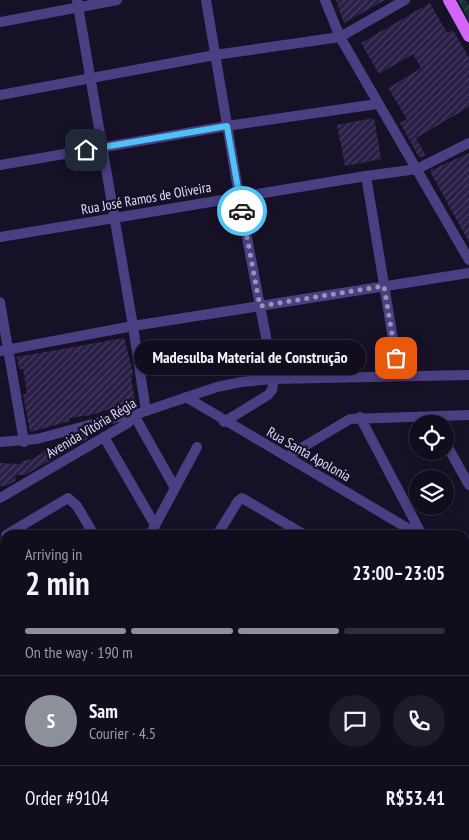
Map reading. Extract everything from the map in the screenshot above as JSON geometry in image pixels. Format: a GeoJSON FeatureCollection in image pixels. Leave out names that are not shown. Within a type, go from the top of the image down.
{"type":"FeatureCollection","features":[{"type":"Feature","properties":{"kind":"main road"},"geometry":{"type":"LineString","coordinates":[[449,0],[469,36]]}},
{"type":"Feature","properties":{"kind":"street"},"geometry":{"type":"LineString","coordinates":[[0,22],[78,4],[117,0]]}},
{"type":"Feature","properties":{"kind":"street"},"geometry":{"type":"LineString","coordinates":[[206,0],[239,196],[274,379],[272,390],[268,395],[224,422]]}},
{"type":"Feature","properties":{"kind":"street"},"geometry":{"type":"LineString","coordinates":[[325,0],[340,37],[377,104],[469,260]]}},
{"type":"Feature","properties":{"kind":"street"},"geometry":{"type":"LineString","coordinates":[[0,95],[215,55],[340,37],[405,0]]}},
{"type":"Feature","properties":{"kind":"street"},"geometry":{"type":"LineString","coordinates":[[78,4],[104,147],[146,411]]}},
{"type":"Feature","properties":{"kind":"street"},"geometry":{"type":"LineString","coordinates":[[0,165],[227,126],[377,104]]}},
{"type":"Feature","properties":{"kind":"street","name":"Rua José Ramos de Oliveira"},"geometry":{"type":"LineString","coordinates":[[0,237],[239,196],[417,169],[469,143]]}},
{"type":"Feature","properties":{"kind":"street"},"geometry":{"type":"LineString","coordinates":[[366,176],[399,375]]}},
{"type":"Feature","properties":{"kind":"street"},"geometry":{"type":"LineString","coordinates":[[4,351],[133,326],[469,273]]}},
{"type":"Feature","properties":{"kind":"street"},"geometry":{"type":"LineString","coordinates":[[0,302],[4,351],[24,442]]}},
{"type":"Feature","properties":{"kind":"street","name":"Avenida Vitória Régia"},"geometry":{"type":"LineString","coordinates":[[0,498],[128,423],[134,415],[186,397],[241,382],[274,379],[469,374]]}},
{"type":"Feature","properties":{"kind":"street","name":"Rua Santa Apolonia"},"geometry":{"type":"LineString","coordinates":[[186,397],[224,422],[288,456],[412,530]]}},
{"type":"Feature","properties":{"kind":"street"},"geometry":{"type":"LineString","coordinates":[[0,442],[24,442],[134,415],[175,488]]}},
{"type":"Feature","properties":{"kind":"street"},"geometry":{"type":"LineString","coordinates":[[454,417],[469,415]]}},
{"type":"Feature","properties":{"kind":"street"},"geometry":{"type":"LineString","coordinates":[[360,418],[417,530]]}},
{"type":"Feature","properties":{"kind":"street"},"geometry":{"type":"LineString","coordinates":[[288,456],[340,423],[360,418],[409,419]]}},
{"type":"Feature","properties":{"kind":"street"},"geometry":{"type":"LineString","coordinates":[[92,424],[155,525]]}},
{"type":"Feature","properties":{"kind":"street"},"geometry":{"type":"LineString","coordinates":[[152,530],[197,447]]}},
{"type":"Feature","properties":{"kind":"street"},"geometry":{"type":"LineString","coordinates":[[454,458],[469,485]]}},
{"type":"Feature","properties":{"kind":"street"},"geometry":{"type":"LineString","coordinates":[[14,530],[68,498],[78,506],[91,530]]}},
{"type":"Feature","properties":{"kind":"street"},"geometry":{"type":"LineString","coordinates":[[220,530],[238,501],[242,498],[296,530]]}},
{"type":"Feature","properties":{"kind":"green space"},"geometry":{"type":"Polygon","coordinates":[[[458,0],[466,0],[469,6],[469,20],[458,0]]]}},
{"type":"Feature","properties":{"kind":"building"},"geometry":{"type":"Polygon","coordinates":[[[336,0],[385,0],[344,23],[336,0]]]}},
{"type":"Feature","properties":{"kind":"building"},"geometry":{"type":"Polygon","coordinates":[[[430,3],[447,33],[453,30],[469,58],[469,107],[416,138],[426,156],[419,157],[400,123],[407,119],[388,88],[421,68],[413,54],[379,74],[361,43],[430,3]]]}},
{"type":"Feature","properties":{"kind":"building"},"geometry":{"type":"Polygon","coordinates":[[[374,118],[381,159],[345,166],[337,125],[374,118]]]}},
{"type":"Feature","properties":{"kind":"building"},"geometry":{"type":"Polygon","coordinates":[[[469,153],[469,242],[431,170],[469,153]]]}},
{"type":"Feature","properties":{"kind":"building"},"geometry":{"type":"Polygon","coordinates":[[[124,338],[134,375],[131,376],[135,402],[90,415],[69,418],[70,421],[30,432],[23,394],[27,394],[23,369],[19,369],[17,357],[124,338]]]}},
{"type":"Feature","properties":{"kind":"building"},"geometry":{"type":"Polygon","coordinates":[[[88,432],[89,438],[25,475],[16,475],[15,481],[6,486],[0,486],[0,463],[21,464],[21,461],[32,459],[70,437],[88,432]]]}},
{"type":"Feature","properties":{"kind":"way so far"},"geometry":{"type":"LineString","coordinates":[[242,211],[260,306],[384,286],[396,358]]}},
{"type":"Feature","properties":{"kind":"place","name":"Madesulba Material de Construção"},"geometry":{"type":"Point","coordinates":[396,358]}},
{"type":"Feature","properties":{"kind":"route"},"geometry":{"type":"LineString","coordinates":[[86,150],[227,126],[242,211]]}}]}
